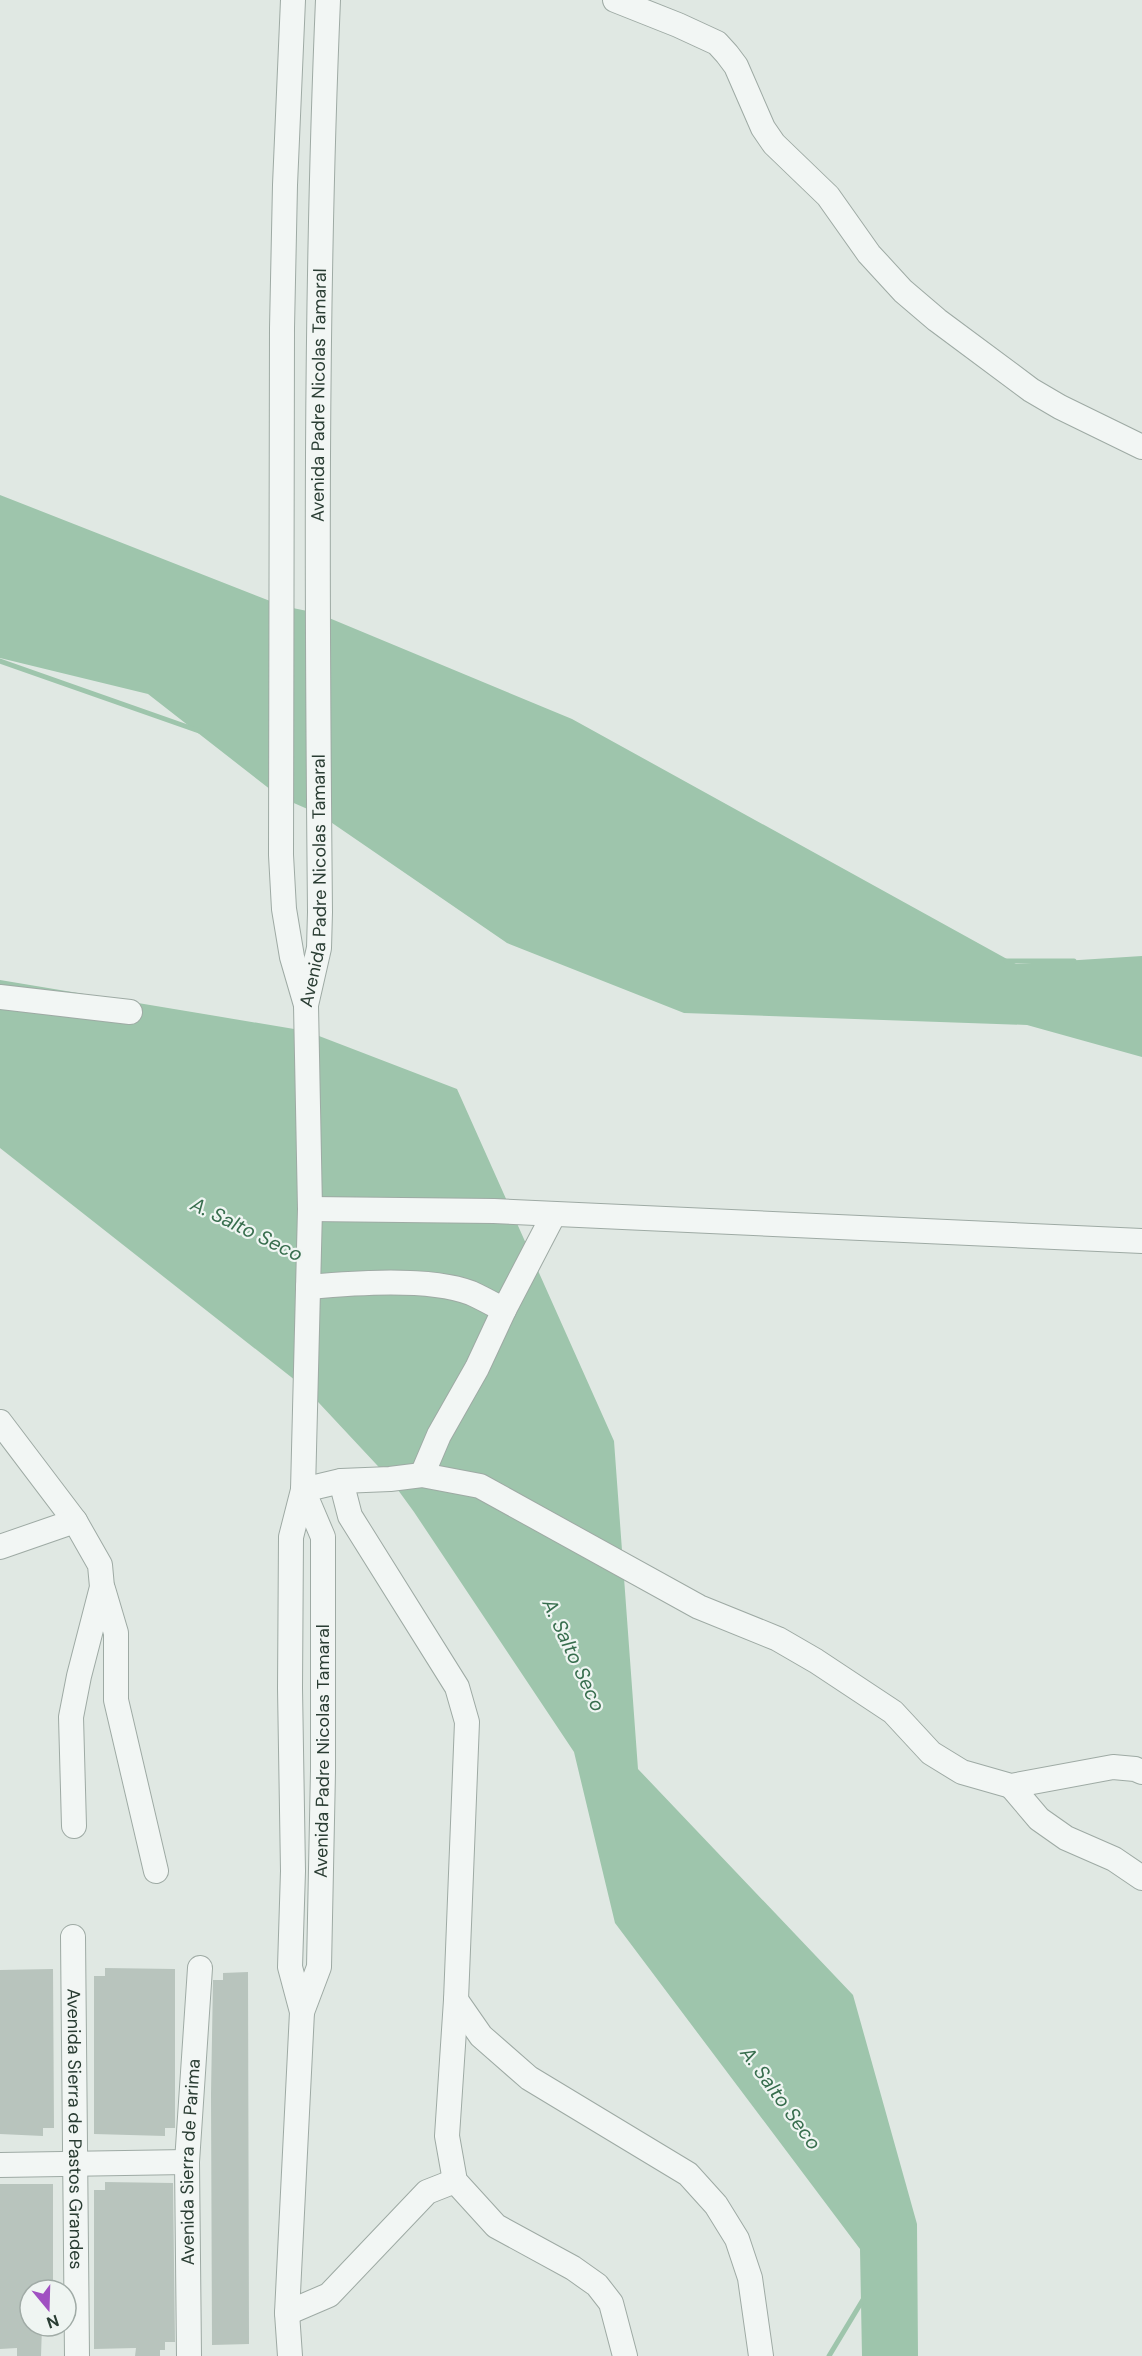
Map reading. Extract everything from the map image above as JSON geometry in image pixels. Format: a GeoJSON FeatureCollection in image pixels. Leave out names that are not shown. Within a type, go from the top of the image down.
{"type":"FeatureCollection","features":[{"type":"Feature","properties":{"kind":"street","name":"Avenida Padre Nicolas Tamaral"},"geometry":{"type":"LineString","coordinates":[[293,0],[283,292],[280,797],[284,909],[292,957],[306,1005]]}},
{"type":"Feature","properties":{"kind":"street","name":"Avenida Padre Nicolas Tamaral"},"geometry":{"type":"LineString","coordinates":[[290,2356],[287,2313],[302,2012],[290,1967],[293,1871],[290,1688],[291,1538],[303,1491],[310,1209],[306,1005],[319,948],[320,912],[317,666],[321,218],[328,0]]}},
{"type":"Feature","properties":{"kind":"street"},"geometry":{"type":"LineString","coordinates":[[615,0],[717,43],[736,66],[763,128],[774,144],[828,196],[869,254],[903,291],[937,320],[1031,390],[1060,407],[1142,447]]}},
{"type":"Feature","properties":{"kind":"street"},"geometry":{"type":"LineString","coordinates":[[282,665],[317,666]]}},
{"type":"Feature","properties":{"kind":"street"},"geometry":{"type":"LineString","coordinates":[[0,997],[130,1012]]}},
{"type":"Feature","properties":{"kind":"street"},"geometry":{"type":"LineString","coordinates":[[310,1209],[383,1208],[554,1214],[1142,1241]]}},
{"type":"Feature","properties":{"kind":"street"},"geometry":{"type":"LineString","coordinates":[[423,1475],[439,1435],[477,1368],[554,1214]]}},
{"type":"Feature","properties":{"kind":"street"},"geometry":{"type":"LineString","coordinates":[[309,1287],[407,1283],[443,1287],[469,1292],[504,1310]]}},
{"type":"Feature","properties":{"kind":"street"},"geometry":{"type":"LineString","coordinates":[[0,1422],[75,1521],[100,1565],[102,1587],[116,1633],[116,1700],[156,1871]]}},
{"type":"Feature","properties":{"kind":"street"},"geometry":{"type":"LineString","coordinates":[[303,1491],[341,1481],[423,1475],[480,1486],[699,1607],[778,1639],[816,1661],[893,1712],[931,1754],[962,1772],[1011,1786],[1113,1767],[1142,1772]]}},
{"type":"Feature","properties":{"kind":"street"},"geometry":{"type":"LineString","coordinates":[[341,1481],[350,1516],[457,1687],[467,1722],[456,2000],[447,2136],[455,2181],[496,2226],[573,2268],[597,2285],[611,2303],[625,2356]]}},
{"type":"Feature","properties":{"kind":"street","name":"Avenida Padre Nicolas Tamaral"},"geometry":{"type":"LineString","coordinates":[[302,2012],[319,1967],[323,1771],[323,1537],[303,1491]]}},
{"type":"Feature","properties":{"kind":"street"},"geometry":{"type":"LineString","coordinates":[[0,1547],[75,1521]]}},
{"type":"Feature","properties":{"kind":"street"},"geometry":{"type":"LineString","coordinates":[[74,1826],[71,1717],[102,1587]]}},
{"type":"Feature","properties":{"kind":"street"},"geometry":{"type":"LineString","coordinates":[[292,1770],[323,1771]]}},
{"type":"Feature","properties":{"kind":"street"},"geometry":{"type":"LineString","coordinates":[[1011,1786],[1039,1819],[1057,1832],[1114,1859],[1142,1878]]}},
{"type":"Feature","properties":{"kind":"street","name":"Avenida Sierra de Pastos Grandes"},"geometry":{"type":"LineString","coordinates":[[73,1937],[77,2356]]}},
{"type":"Feature","properties":{"kind":"street","name":"Avenida Sierra de Parima"},"geometry":{"type":"LineString","coordinates":[[189,2356],[187,2162],[200,1968]]}},
{"type":"Feature","properties":{"kind":"street"},"geometry":{"type":"LineString","coordinates":[[456,2000],[481,2036],[529,2078],[688,2174],[716,2205],[737,2239],[750,2278],[761,2356]]}},
{"type":"Feature","properties":{"kind":"street"},"geometry":{"type":"LineString","coordinates":[[0,2165],[187,2162]]}},
{"type":"Feature","properties":{"kind":"street"},"geometry":{"type":"LineString","coordinates":[[287,2313],[329,2295],[427,2192],[455,2181]]}},
{"type":"Feature","properties":{"kind":"water"},"geometry":{"type":"Polygon","coordinates":[[[0,495],[283,606],[317,613],[572,719],[1016,964],[1142,956],[1142,1057],[1027,1025],[684,1013],[507,943],[319,814],[280,797],[148,694],[0,658],[0,495]]]}},
{"type":"Feature","properties":{"kind":"water"},"geometry":{"type":"Polygon","coordinates":[[[0,980],[306,1031],[457,1089],[614,1441],[638,1769],[853,1995],[917,2224],[918,2356],[862,2356],[860,2249],[615,1923],[574,1752],[390,1479],[305,1388],[0,1148],[0,980]]]}},
{"type":"Feature","properties":{"kind":"building"},"geometry":{"type":"Polygon","coordinates":[[[105,1968],[175,1969],[175,2128],[165,2128],[165,2136],[94,2134],[94,1976],[105,1976],[105,1968]]]}},
{"type":"Feature","properties":{"kind":"building"},"geometry":{"type":"Polygon","coordinates":[[[53,1969],[54,2128],[43,2128],[43,2136],[0,2134],[0,1970],[53,1969]]]}},
{"type":"Feature","properties":{"kind":"building"},"geometry":{"type":"Polygon","coordinates":[[[248,1972],[249,2344],[212,2345],[213,1980],[223,1980],[223,1973],[248,1972]]]}},
{"type":"Feature","properties":{"kind":"building"},"geometry":{"type":"Polygon","coordinates":[[[105,2182],[173,2183],[175,2342],[165,2342],[165,2350],[160,2350],[160,2356],[135,2356],[136,2348],[94,2349],[94,2190],[105,2190],[105,2182]]]}},
{"type":"Feature","properties":{"kind":"building"},"geometry":{"type":"Polygon","coordinates":[[[0,2184],[53,2184],[53,2278],[18,2278],[18,2338],[42,2338],[41,2356],[17,2356],[17,2348],[0,2349],[0,2184]]]}},
{"type":"Feature","properties":{"kind":"waterway"},"geometry":{"type":"LineString","coordinates":[[0,661],[199,731]]}},
{"type":"Feature","properties":{"kind":"waterway"},"geometry":{"type":"LineString","coordinates":[[1006,961],[1074,961]]}},
{"type":"Feature","properties":{"kind":"waterway","name":"A. Salto Seco"},"geometry":{"type":"LineString","coordinates":[[829,2356],[864,2298]]}}]}
